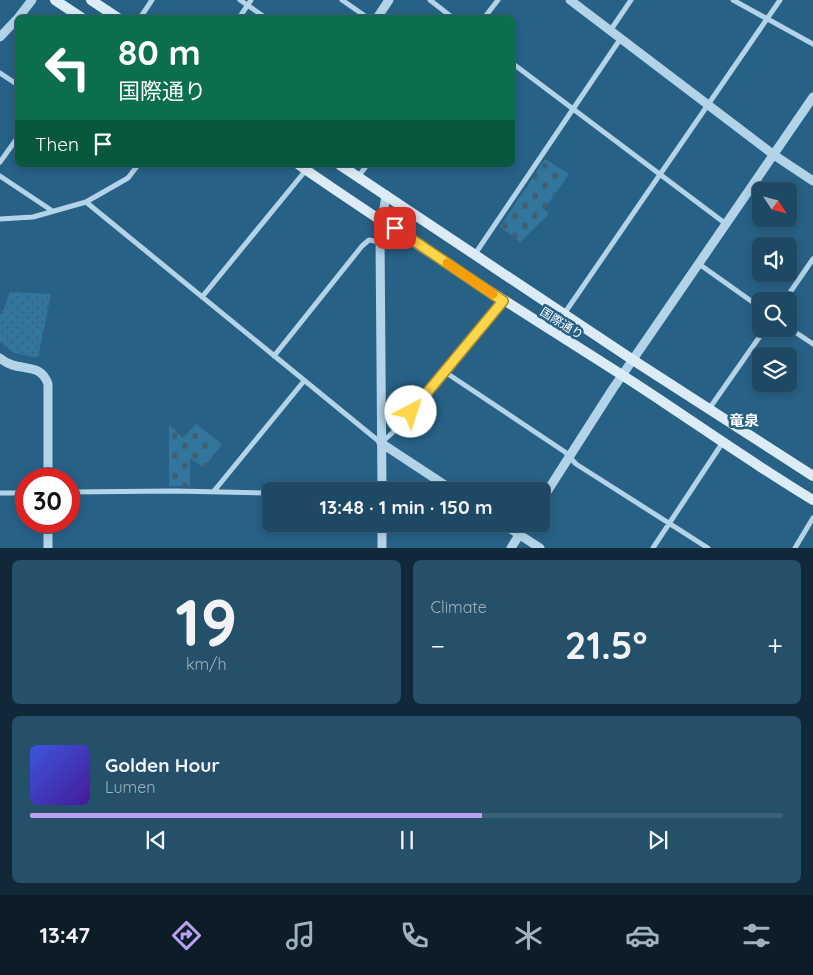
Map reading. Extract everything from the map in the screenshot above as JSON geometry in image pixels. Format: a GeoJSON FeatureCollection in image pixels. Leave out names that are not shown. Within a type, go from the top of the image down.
{"type":"FeatureCollection","features":[{"type":"Feature","properties":{"kind":"main road"},"geometry":{"type":"LineString","coordinates":[[55,0],[78,15]]}},
{"type":"Feature","properties":{"kind":"main road"},"geometry":{"type":"LineString","coordinates":[[91,0],[114,15]]}},
{"type":"Feature","properties":{"kind":"main road","name":"国際通り"},"geometry":{"type":"LineString","coordinates":[[303,167],[503,301],[813,500]]}},
{"type":"Feature","properties":{"kind":"main road","name":"国際通り"},"geometry":{"type":"LineString","coordinates":[[343,167],[633,360],[813,476]]}},
{"type":"Feature","properties":{"kind":"street"},"geometry":{"type":"LineString","coordinates":[[20,15],[32,0]]}},
{"type":"Feature","properties":{"kind":"street"},"geometry":{"type":"LineString","coordinates":[[142,15],[152,0]]}},
{"type":"Feature","properties":{"kind":"street"},"geometry":{"type":"LineString","coordinates":[[240,0],[262,15]]}},
{"type":"Feature","properties":{"kind":"street"},"geometry":{"type":"LineString","coordinates":[[241,15],[251,0]]}},
{"type":"Feature","properties":{"kind":"street"},"geometry":{"type":"LineString","coordinates":[[342,0],[364,15]]}},
{"type":"Feature","properties":{"kind":"street"},"geometry":{"type":"LineString","coordinates":[[379,15],[389,0]]}},
{"type":"Feature","properties":{"kind":"street"},"geometry":{"type":"LineString","coordinates":[[430,0],[448,15]]}},
{"type":"Feature","properties":{"kind":"street"},"geometry":{"type":"LineString","coordinates":[[486,15],[498,0]]}},
{"type":"Feature","properties":{"kind":"street"},"geometry":{"type":"LineString","coordinates":[[570,0],[774,155],[813,181]]}},
{"type":"Feature","properties":{"kind":"street"},"geometry":{"type":"LineString","coordinates":[[610,31],[631,0]]}},
{"type":"Feature","properties":{"kind":"street"},"geometry":{"type":"LineString","coordinates":[[733,0],[813,44]]}},
{"type":"Feature","properties":{"kind":"street"},"geometry":{"type":"LineString","coordinates":[[564,314],[780,0]]}},
{"type":"Feature","properties":{"kind":"street"},"geometry":{"type":"LineString","coordinates":[[0,37],[15,21]]}},
{"type":"Feature","properties":{"kind":"street"},"geometry":{"type":"LineString","coordinates":[[474,254],[621,38]]}},
{"type":"Feature","properties":{"kind":"street"},"geometry":{"type":"LineString","coordinates":[[515,65],[726,224]]}},
{"type":"Feature","properties":{"kind":"street"},"geometry":{"type":"LineString","coordinates":[[0,73],[15,83]]}},
{"type":"Feature","properties":{"kind":"street"},"geometry":{"type":"LineString","coordinates":[[550,488],[622,376],[813,97]]}},
{"type":"Feature","properties":{"kind":"street"},"geometry":{"type":"LineString","coordinates":[[0,162],[15,141]]}},
{"type":"Feature","properties":{"kind":"street"},"geometry":{"type":"LineString","coordinates":[[0,219],[33,216],[86,202],[128,178],[136,167]]}},
{"type":"Feature","properties":{"kind":"street"},"geometry":{"type":"LineString","coordinates":[[202,297],[303,167]]}},
{"type":"Feature","properties":{"kind":"street"},"geometry":{"type":"LineString","coordinates":[[358,177],[366,167]]}},
{"type":"Feature","properties":{"kind":"street"},"geometry":{"type":"LineString","coordinates":[[0,176],[51,210]]}},
{"type":"Feature","properties":{"kind":"street"},"geometry":{"type":"LineString","coordinates":[[382,482],[381,242],[386,195]]}},
{"type":"Feature","properties":{"kind":"street"},"geometry":{"type":"LineString","coordinates":[[86,202],[381,443],[440,482]]}},
{"type":"Feature","properties":{"kind":"street"},"geometry":{"type":"LineString","coordinates":[[274,356],[362,246],[370,240],[381,242]]}},
{"type":"Feature","properties":{"kind":"street"},"geometry":{"type":"LineString","coordinates":[[790,292],[813,258]]}},
{"type":"Feature","properties":{"kind":"street"},"geometry":{"type":"LineString","coordinates":[[699,264],[752,302]]}},
{"type":"Feature","properties":{"kind":"street"},"geometry":{"type":"LineString","coordinates":[[381,443],[400,426],[503,301]]}},
{"type":"Feature","properties":{"kind":"street"},"geometry":{"type":"LineString","coordinates":[[797,333],[813,344]]}},
{"type":"Feature","properties":{"kind":"street"},"geometry":{"type":"LineString","coordinates":[[709,409],[759,337]]}},
{"type":"Feature","properties":{"kind":"street"},"geometry":{"type":"LineString","coordinates":[[0,358],[11,366],[40,371],[46,377],[48,384],[48,468]]}},
{"type":"Feature","properties":{"kind":"street"},"geometry":{"type":"LineString","coordinates":[[446,372],[565,452],[576,464],[708,548]]}},
{"type":"Feature","properties":{"kind":"street"},"geometry":{"type":"LineString","coordinates":[[214,491],[304,381]]}},
{"type":"Feature","properties":{"kind":"street"},"geometry":{"type":"LineString","coordinates":[[653,548],[723,442]]}},
{"type":"Feature","properties":{"kind":"street"},"geometry":{"type":"LineString","coordinates":[[0,492],[15,493]]}},
{"type":"Feature","properties":{"kind":"street"},"geometry":{"type":"LineString","coordinates":[[80,492],[262,493]]}},
{"type":"Feature","properties":{"kind":"street"},"geometry":{"type":"LineString","coordinates":[[795,548],[813,518]]}},
{"type":"Feature","properties":{"kind":"street"},"geometry":{"type":"LineString","coordinates":[[382,532],[382,548]]}},
{"type":"Feature","properties":{"kind":"street"},"geometry":{"type":"LineString","coordinates":[[516,532],[540,548]]}},
{"type":"Feature","properties":{"kind":"street"},"geometry":{"type":"LineString","coordinates":[[48,533],[48,548]]}},
{"type":"Feature","properties":{"kind":"street"},"geometry":{"type":"LineString","coordinates":[[511,548],[519,534]]}},
{"type":"Feature","properties":{"kind":"green space"},"geometry":{"type":"Polygon","coordinates":[[[545,159],[569,174],[544,209],[549,214],[520,242],[500,227],[545,159]]]}},
{"type":"Feature","properties":{"kind":"green space"},"geometry":{"type":"Polygon","coordinates":[[[10,292],[51,294],[38,358],[14,353],[0,342],[0,315],[4,310],[10,292]]]}},
{"type":"Feature","properties":{"kind":"green space"},"geometry":{"type":"Polygon","coordinates":[[[196,424],[222,444],[204,468],[190,458],[190,486],[169,486],[169,425],[183,438],[196,424]]]}},
{"type":"Feature","properties":{"kind":"slow traffic"},"geometry":{"type":"LineString","coordinates":[[447,263],[493,294]]}},
{"type":"Feature","properties":{"kind":"district","name":"竜泉"},"geometry":{"type":"Point","coordinates":[744,420]}},
{"type":"Feature","properties":{"kind":"route"},"geometry":{"type":"LineString","coordinates":[[395,228],[503,301],[411,412]]}}]}
